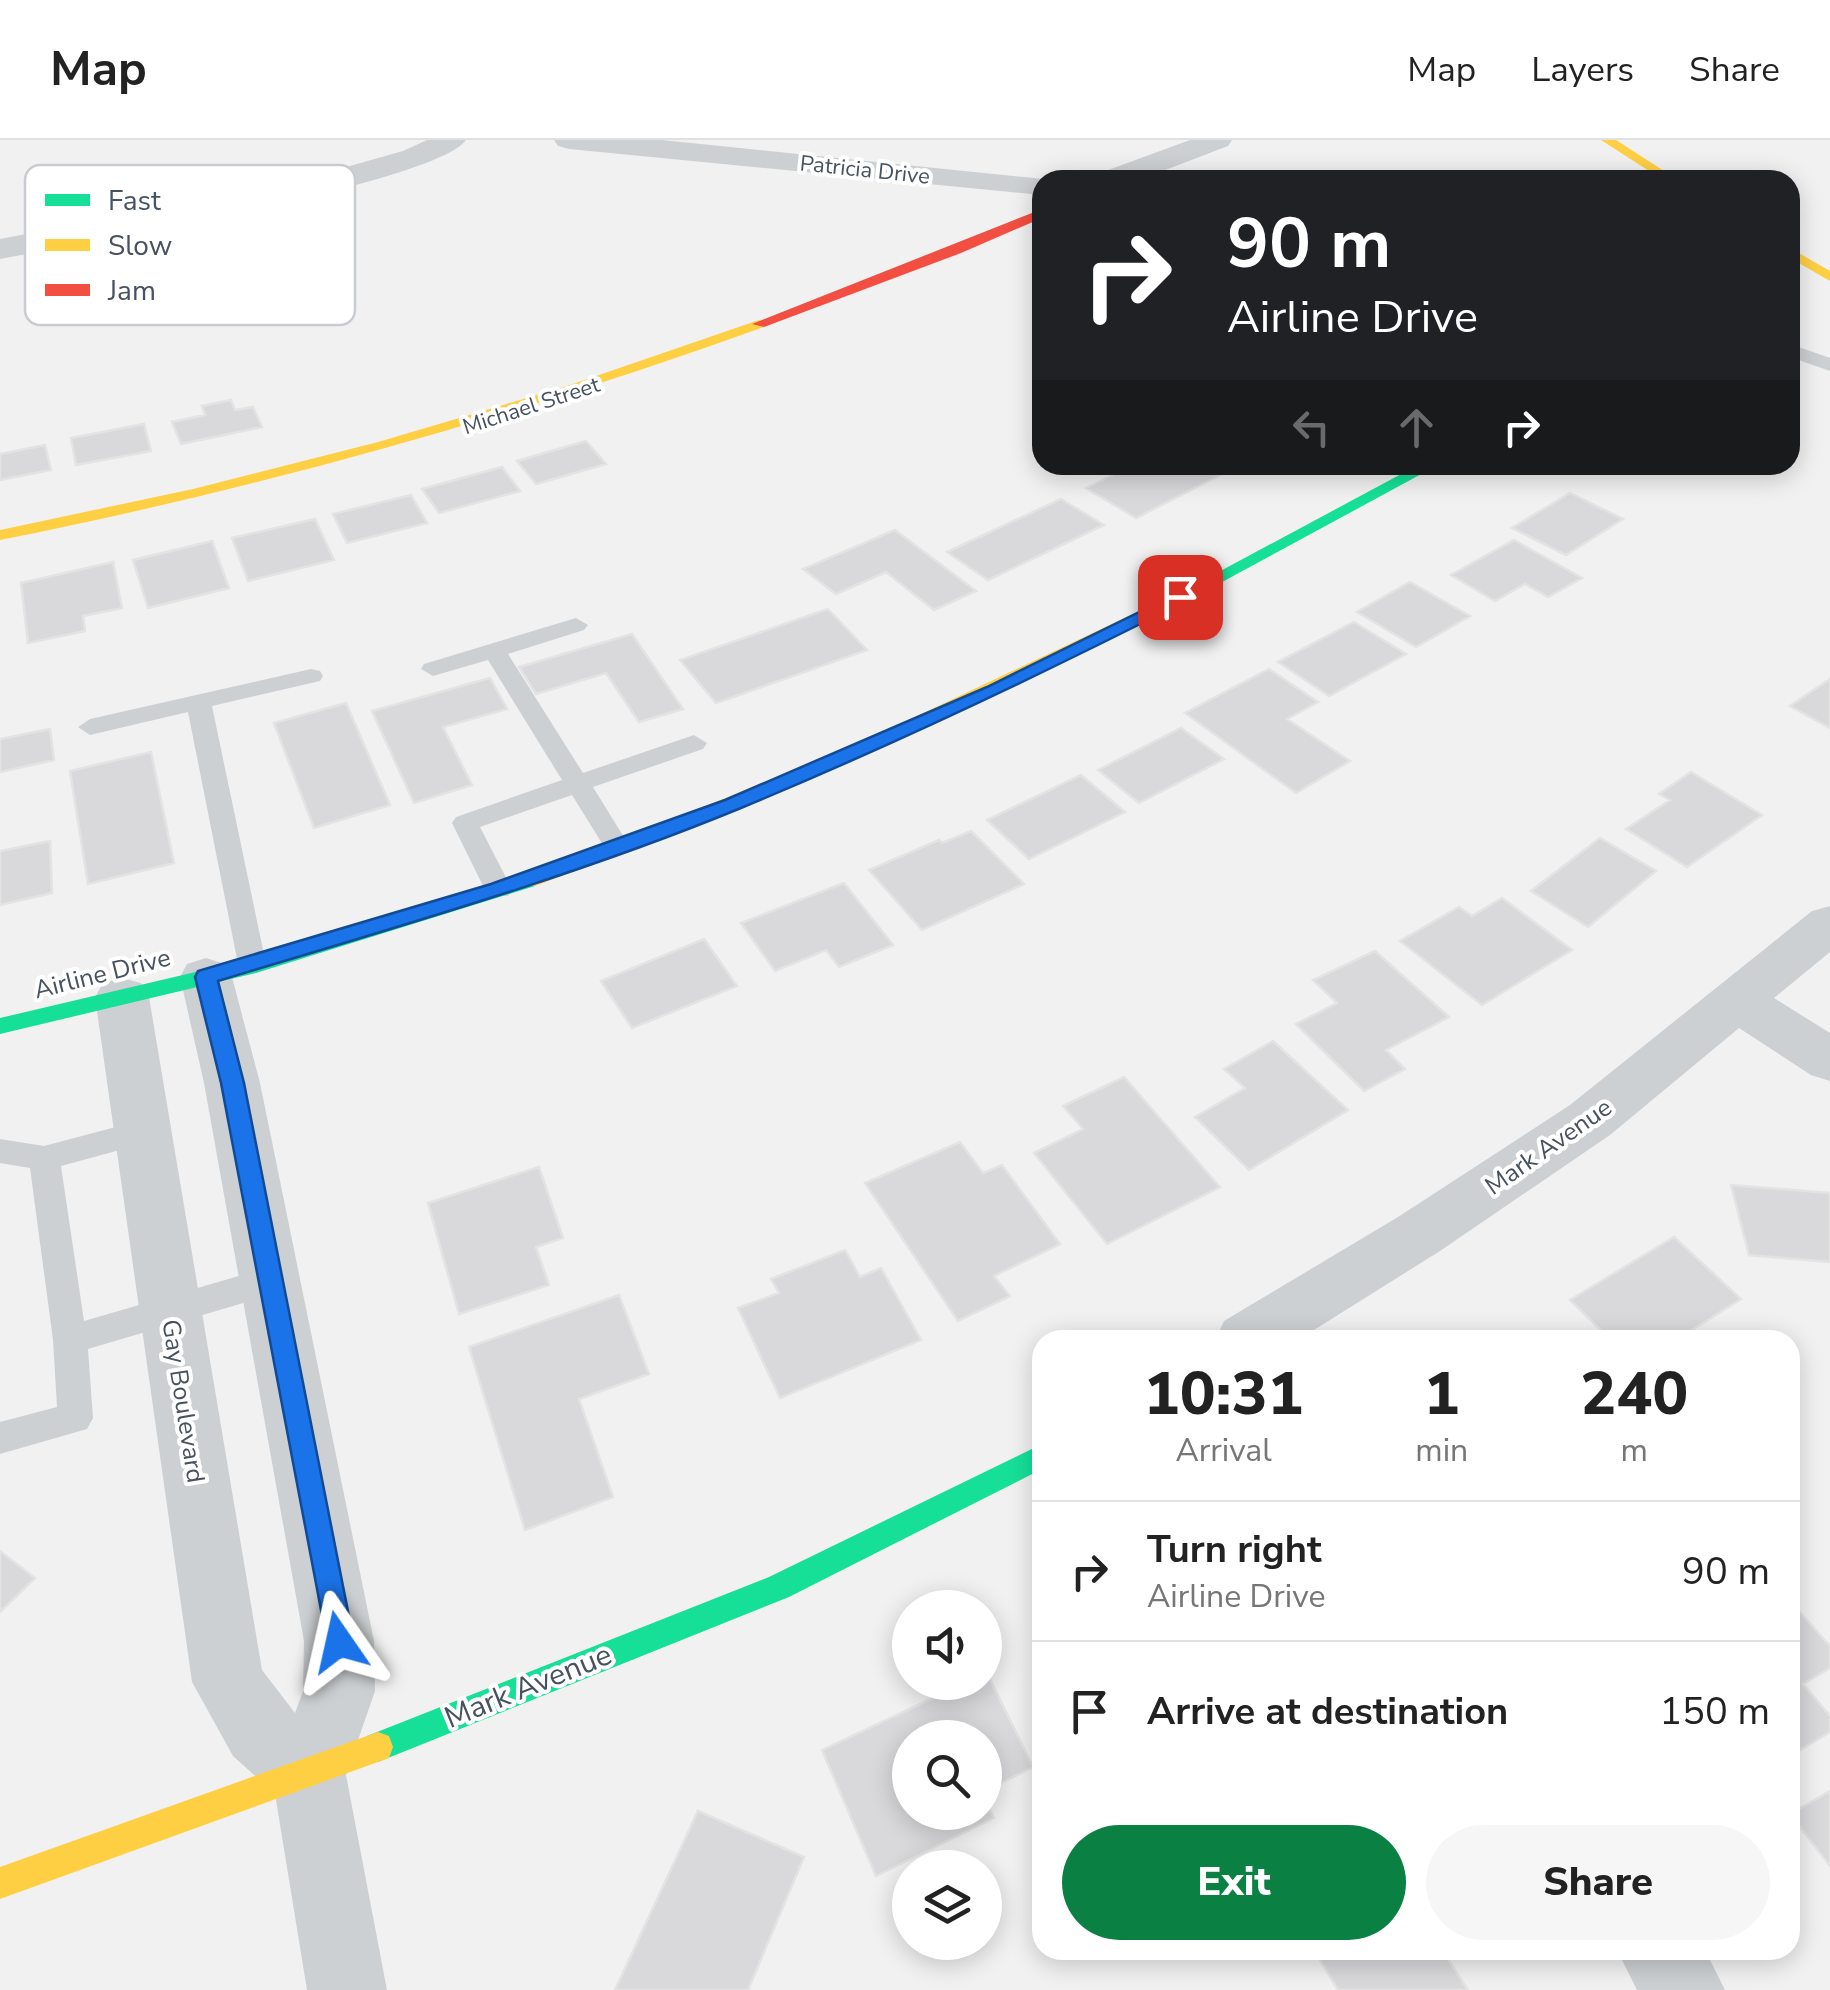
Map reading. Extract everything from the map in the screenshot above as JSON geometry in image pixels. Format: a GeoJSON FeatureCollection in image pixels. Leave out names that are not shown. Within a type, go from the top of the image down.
{"type":"FeatureCollection","features":[{"type":"Feature","properties":{"kind":"street"},"geometry":{"type":"LineString","coordinates":[[355,174],[414,157],[452,140]]}},
{"type":"Feature","properties":{"kind":"street","name":"Patricia Drive"},"geometry":{"type":"LineString","coordinates":[[569,140],[1032,185]]}},
{"type":"Feature","properties":{"kind":"street"},"geometry":{"type":"LineString","coordinates":[[1138,170],[1217,140]]}},
{"type":"Feature","properties":{"kind":"street"},"geometry":{"type":"LineString","coordinates":[[1607,140],[1656,170]]}},
{"type":"Feature","properties":{"kind":"street","name":"Michael Street"},"geometry":{"type":"LineString","coordinates":[[0,534],[116,513],[298,472],[476,424],[758,325],[1032,217]]}},
{"type":"Feature","properties":{"kind":"street"},"geometry":{"type":"LineString","coordinates":[[0,249],[25,245]]}},
{"type":"Feature","properties":{"kind":"street"},"geometry":{"type":"LineString","coordinates":[[1805,261],[1830,277]]}},
{"type":"Feature","properties":{"kind":"street","name":"Airline Drive"},"geometry":{"type":"LineString","coordinates":[[0,1026],[229,971],[498,889],[732,804],[993,691],[1411,475]]}},
{"type":"Feature","properties":{"kind":"street","name":"Mark Avenue"},"geometry":{"type":"LineString","coordinates":[[1262,1330],[1419,1234],[1590,1120],[1830,924]]}},
{"type":"Feature","properties":{"kind":"street"},"geometry":{"type":"LineString","coordinates":[[229,971],[232,1083],[339,1642],[339,1691],[309,1774],[348,1990]]}},
{"type":"Feature","properties":{"kind":"street","name":"Gay Boulevard"},"geometry":{"type":"LineString","coordinates":[[122,997],[228,1682],[259,1730],[309,1774]]}},
{"type":"Feature","properties":{"kind":"street"},"geometry":{"type":"LineString","coordinates":[[1738,1001],[1830,1060]]}},
{"type":"Feature","properties":{"kind":"street","name":"Mark Avenue"},"geometry":{"type":"LineString","coordinates":[[0,1883],[309,1774],[779,1587],[1032,1461]]}},
{"type":"Feature","properties":{"kind":"street"},"geometry":{"type":"LineString","coordinates":[[1665,1960],[1685,1990]]}},
{"type":"Feature","properties":{"kind":"lane"},"geometry":{"type":"LineString","coordinates":[[1800,353],[1830,365]]}},
{"type":"Feature","properties":{"kind":"lane"},"geometry":{"type":"LineString","coordinates":[[433,669],[576,624]]}},
{"type":"Feature","properties":{"kind":"lane"},"geometry":{"type":"LineString","coordinates":[[494,650],[617,848]]}},
{"type":"Feature","properties":{"kind":"lane"},"geometry":{"type":"LineString","coordinates":[[90,727],[311,676]]}},
{"type":"Feature","properties":{"kind":"lane"},"geometry":{"type":"LineString","coordinates":[[199,704],[229,971]]}},
{"type":"Feature","properties":{"kind":"lane"},"geometry":{"type":"LineString","coordinates":[[498,889],[465,823],[694,743]]}},
{"type":"Feature","properties":{"kind":"lane"},"geometry":{"type":"LineString","coordinates":[[0,1151],[44,1158],[142,1132]]}},
{"type":"Feature","properties":{"kind":"lane"},"geometry":{"type":"LineString","coordinates":[[0,1438],[75,1418],[70,1340],[44,1158]]}},
{"type":"Feature","properties":{"kind":"lane"},"geometry":{"type":"LineString","coordinates":[[70,1340],[270,1281]]}},
{"type":"Feature","properties":{"kind":"building"},"geometry":{"type":"Polygon","coordinates":[[[231,400],[235,410],[253,407],[262,427],[181,444],[172,422],[205,415],[202,406],[231,400]]]}},
{"type":"Feature","properties":{"kind":"building"},"geometry":{"type":"Polygon","coordinates":[[[144,424],[151,451],[76,465],[71,438],[144,424]]]}},
{"type":"Feature","properties":{"kind":"building"},"geometry":{"type":"Polygon","coordinates":[[[586,441],[606,464],[536,484],[517,461],[586,441]]]}},
{"type":"Feature","properties":{"kind":"building"},"geometry":{"type":"Polygon","coordinates":[[[45,445],[51,470],[0,480],[0,454],[45,445]]]}},
{"type":"Feature","properties":{"kind":"building"},"geometry":{"type":"Polygon","coordinates":[[[502,467],[520,491],[439,513],[422,489],[502,467]]]}},
{"type":"Feature","properties":{"kind":"building"},"geometry":{"type":"Polygon","coordinates":[[[1113,475],[1220,475],[1136,518],[1086,488],[1113,475]]]}},
{"type":"Feature","properties":{"kind":"building"},"geometry":{"type":"Polygon","coordinates":[[[1570,493],[1623,519],[1566,555],[1512,528],[1570,493]]]}},
{"type":"Feature","properties":{"kind":"building"},"geometry":{"type":"Polygon","coordinates":[[[411,495],[427,523],[347,543],[333,514],[411,495]]]}},
{"type":"Feature","properties":{"kind":"building"},"geometry":{"type":"Polygon","coordinates":[[[1061,499],[1104,525],[988,580],[947,552],[1061,499]]]}},
{"type":"Feature","properties":{"kind":"building"},"geometry":{"type":"Polygon","coordinates":[[[315,519],[334,560],[248,581],[232,538],[315,519]]]}},
{"type":"Feature","properties":{"kind":"building"},"geometry":{"type":"Polygon","coordinates":[[[895,530],[976,591],[934,610],[886,572],[836,594],[803,569],[895,530]]]}},
{"type":"Feature","properties":{"kind":"building"},"geometry":{"type":"Polygon","coordinates":[[[1514,540],[1582,578],[1548,597],[1525,584],[1495,601],[1451,575],[1514,540]]]}},
{"type":"Feature","properties":{"kind":"building"},"geometry":{"type":"Polygon","coordinates":[[[212,541],[229,588],[148,608],[133,560],[212,541]]]}},
{"type":"Feature","properties":{"kind":"building"},"geometry":{"type":"Polygon","coordinates":[[[113,562],[122,608],[83,616],[85,631],[28,643],[21,583],[113,562]]]}},
{"type":"Feature","properties":{"kind":"building"},"geometry":{"type":"Polygon","coordinates":[[[1410,582],[1470,616],[1416,647],[1357,612],[1410,582]]]}},
{"type":"Feature","properties":{"kind":"building"},"geometry":{"type":"Polygon","coordinates":[[[828,609],[867,650],[716,703],[680,660],[828,609]]]}},
{"type":"Feature","properties":{"kind":"building"},"geometry":{"type":"Polygon","coordinates":[[[1354,622],[1406,654],[1329,696],[1278,662],[1354,622]]]}},
{"type":"Feature","properties":{"kind":"building"},"geometry":{"type":"Polygon","coordinates":[[[632,634],[683,709],[639,722],[606,673],[536,694],[519,667],[632,634]]]}},
{"type":"Feature","properties":{"kind":"building"},"geometry":{"type":"Polygon","coordinates":[[[1269,669],[1318,702],[1287,719],[1350,761],[1296,793],[1185,713],[1269,669]]]}},
{"type":"Feature","properties":{"kind":"building"},"geometry":{"type":"Polygon","coordinates":[[[490,678],[507,709],[443,727],[472,785],[414,803],[372,711],[490,678]]]}},
{"type":"Feature","properties":{"kind":"building"},"geometry":{"type":"Polygon","coordinates":[[[1830,679],[1830,728],[1790,706],[1830,679]]]}},
{"type":"Feature","properties":{"kind":"building"},"geometry":{"type":"Polygon","coordinates":[[[346,703],[390,805],[314,828],[274,723],[346,703]]]}},
{"type":"Feature","properties":{"kind":"building"},"geometry":{"type":"Polygon","coordinates":[[[1181,728],[1224,759],[1139,803],[1098,770],[1181,728]]]}},
{"type":"Feature","properties":{"kind":"building"},"geometry":{"type":"Polygon","coordinates":[[[50,729],[54,760],[0,772],[0,739],[50,729]]]}},
{"type":"Feature","properties":{"kind":"building"},"geometry":{"type":"Polygon","coordinates":[[[151,752],[174,863],[88,884],[70,771],[151,752]]]}},
{"type":"Feature","properties":{"kind":"building"},"geometry":{"type":"Polygon","coordinates":[[[1691,772],[1762,815],[1687,867],[1626,829],[1670,800],[1659,794],[1691,772]]]}},
{"type":"Feature","properties":{"kind":"building"},"geometry":{"type":"Polygon","coordinates":[[[1081,775],[1125,812],[1029,859],[987,820],[1081,775]]]}},
{"type":"Feature","properties":{"kind":"building"},"geometry":{"type":"Polygon","coordinates":[[[971,831],[1024,884],[922,930],[869,870],[939,840],[942,843],[971,831]]]}},
{"type":"Feature","properties":{"kind":"building"},"geometry":{"type":"Polygon","coordinates":[[[1600,838],[1656,871],[1588,927],[1531,891],[1600,838]]]}},
{"type":"Feature","properties":{"kind":"building"},"geometry":{"type":"Polygon","coordinates":[[[50,841],[52,893],[0,905],[0,851],[50,841]]]}},
{"type":"Feature","properties":{"kind":"building"},"geometry":{"type":"Polygon","coordinates":[[[844,883],[893,945],[839,967],[826,950],[775,971],[741,923],[844,883]]]}},
{"type":"Feature","properties":{"kind":"building"},"geometry":{"type":"Polygon","coordinates":[[[1502,898],[1572,950],[1482,1005],[1400,941],[1459,907],[1472,916],[1502,898]]]}},
{"type":"Feature","properties":{"kind":"building"},"geometry":{"type":"Polygon","coordinates":[[[704,939],[737,986],[632,1028],[601,981],[704,939]]]}},
{"type":"Feature","properties":{"kind":"building"},"geometry":{"type":"Polygon","coordinates":[[[1375,951],[1449,1017],[1386,1050],[1405,1069],[1364,1091],[1296,1024],[1337,1003],[1313,980],[1375,951]]]}},
{"type":"Feature","properties":{"kind":"building"},"geometry":{"type":"Polygon","coordinates":[[[1273,1041],[1348,1110],[1249,1170],[1195,1117],[1245,1088],[1224,1069],[1273,1041]]]}},
{"type":"Feature","properties":{"kind":"building"},"geometry":{"type":"Polygon","coordinates":[[[1124,1077],[1220,1187],[1107,1244],[1034,1153],[1083,1129],[1063,1106],[1124,1077]]]}},
{"type":"Feature","properties":{"kind":"building"},"geometry":{"type":"Polygon","coordinates":[[[960,1142],[983,1173],[1002,1165],[1060,1244],[994,1276],[1010,1296],[958,1321],[865,1183],[960,1142]]]}},
{"type":"Feature","properties":{"kind":"building"},"geometry":{"type":"Polygon","coordinates":[[[539,1167],[563,1238],[536,1247],[549,1285],[459,1314],[428,1203],[539,1167]]]}},
{"type":"Feature","properties":{"kind":"building"},"geometry":{"type":"Polygon","coordinates":[[[1731,1185],[1830,1193],[1830,1262],[1749,1255],[1731,1185]]]}},
{"type":"Feature","properties":{"kind":"building"},"geometry":{"type":"Polygon","coordinates":[[[1674,1237],[1741,1299],[1692,1330],[1601,1330],[1570,1300],[1674,1237]]]}},
{"type":"Feature","properties":{"kind":"building"},"geometry":{"type":"Polygon","coordinates":[[[845,1250],[860,1277],[881,1268],[921,1340],[780,1398],[738,1308],[779,1293],[771,1279],[845,1250]]]}},
{"type":"Feature","properties":{"kind":"building"},"geometry":{"type":"Polygon","coordinates":[[[619,1295],[649,1374],[579,1399],[613,1497],[525,1530],[469,1347],[619,1295]]]}},
{"type":"Feature","properties":{"kind":"building"},"geometry":{"type":"Polygon","coordinates":[[[0,1551],[35,1578],[0,1612],[0,1551]]]}},
{"type":"Feature","properties":{"kind":"building"},"geometry":{"type":"Polygon","coordinates":[[[1800,1612],[1830,1646],[1830,1668],[1803,1684],[1830,1716],[1830,1732],[1800,1750],[1800,1612]]]}},
{"type":"Feature","properties":{"kind":"building"},"geometry":{"type":"Polygon","coordinates":[[[929,1700],[1000,1700],[1032,1768],[1002,1782],[1002,1720],[892,1720],[892,1830],[970,1830],[929,1850],[892,1850],[892,1868],[876,1876],[822,1750],[929,1700]]]}},
{"type":"Feature","properties":{"kind":"building"},"geometry":{"type":"Polygon","coordinates":[[[1830,1791],[1830,1866],[1800,1827],[1800,1808],[1830,1791]]]}},
{"type":"Feature","properties":{"kind":"building"},"geometry":{"type":"Polygon","coordinates":[[[698,1811],[804,1857],[748,1990],[615,1990],[698,1811]]]}},
{"type":"Feature","properties":{"kind":"building"},"geometry":{"type":"Polygon","coordinates":[[[1320,1960],[1448,1960],[1468,1990],[1338,1990],[1320,1960]]]}},
{"type":"Feature","properties":{"kind":"traffic: fast"},"geometry":{"type":"LineString","coordinates":[[1194,590],[1411,475]]}},
{"type":"Feature","properties":{"kind":"traffic: fast"},"geometry":{"type":"LineString","coordinates":[[0,1026],[256,965],[528,881]]}},
{"type":"Feature","properties":{"kind":"traffic: fast"},"geometry":{"type":"LineString","coordinates":[[378,1747],[779,1587],[1032,1461]]}},
{"type":"Feature","properties":{"kind":"traffic: slow"},"geometry":{"type":"LineString","coordinates":[[1607,140],[1656,170]]}},
{"type":"Feature","properties":{"kind":"traffic: slow"},"geometry":{"type":"LineString","coordinates":[[1800,258],[1830,277]]}},
{"type":"Feature","properties":{"kind":"traffic: slow"},"geometry":{"type":"LineString","coordinates":[[0,535],[193,494],[384,446],[573,389],[759,324]]}},
{"type":"Feature","properties":{"kind":"traffic: slow"},"geometry":{"type":"LineString","coordinates":[[528,881],[698,817],[866,747],[1031,672],[1194,590]]}},
{"type":"Feature","properties":{"kind":"traffic: slow"},"geometry":{"type":"LineString","coordinates":[[0,1883],[378,1747]]}},
{"type":"Feature","properties":{"kind":"traffic: jam"},"geometry":{"type":"LineString","coordinates":[[759,324],[1032,217]]}},
{"type":"Feature","properties":{"kind":"route"},"geometry":{"type":"LineString","coordinates":[[339,1642],[232,1083],[206,977],[398,922],[617,848],[732,804],[993,691],[1180,597]]}}]}
